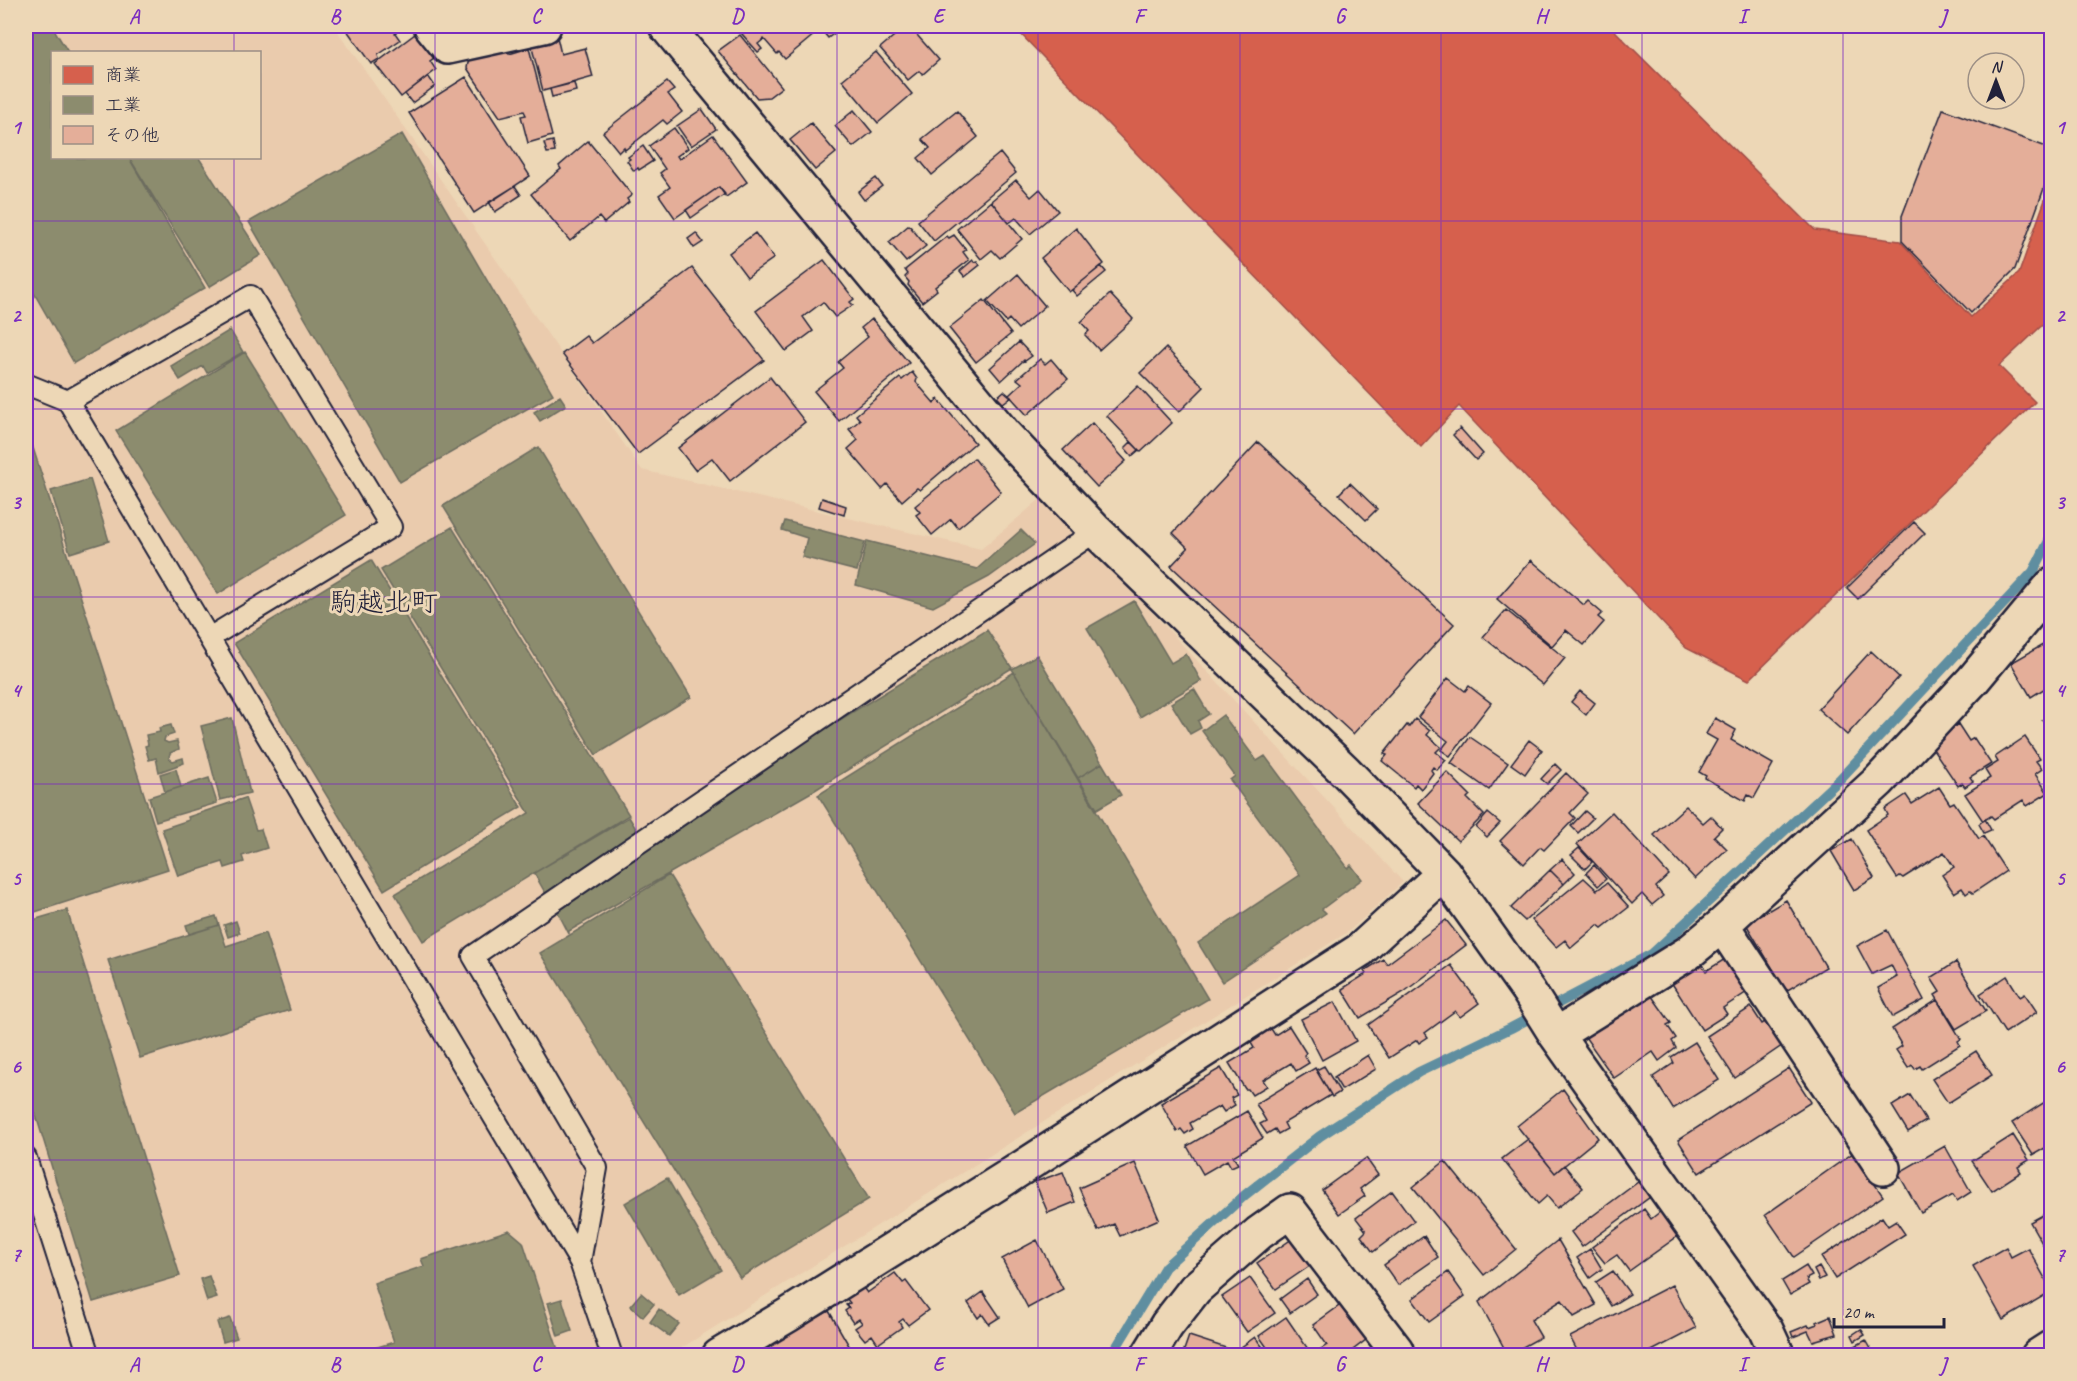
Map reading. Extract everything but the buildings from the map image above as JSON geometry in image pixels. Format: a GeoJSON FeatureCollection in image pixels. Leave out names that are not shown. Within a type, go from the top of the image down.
{"type":"FeatureCollection","features":[{"type":"Feature","properties":{"kind":"street"},"geometry":{"type":"LineString","coordinates":[[431,26],[448,47],[544,26]]}},
{"type":"Feature","properties":{"kind":"street"},"geometry":{"type":"LineString","coordinates":[[666,26],[1004,434],[1096,531],[1346,772],[1444,873],[1529,992],[1552,1030],[1766,1330],[1778,1356]]}},
{"type":"Feature","properties":{"kind":"street"},"geometry":{"type":"LineString","coordinates":[[1552,1030],[1688,952],[1722,925],[1879,781],[2048,600]]}},
{"type":"Feature","properties":{"kind":"street"},"geometry":{"type":"LineString","coordinates":[[719,1356],[996,1184],[1360,950],[1444,873]]}},
{"type":"Feature","properties":{"kind":"street"},"geometry":{"type":"LineString","coordinates":[[1722,925],[1883,1168]]}},
{"type":"Feature","properties":{"kind":"street"},"geometry":{"type":"LineString","coordinates":[[1148,1356],[1167,1324],[1195,1289],[1259,1233],[1290,1211],[1396,1350],[1390,1356]]}},
{"type":"Feature","properties":{"kind":"street"},"geometry":{"type":"LineString","coordinates":[[2038,1356],[2052,1347]]}},
{"type":"Feature","properties":{"kind":"lane"},"geometry":{"type":"LineString","coordinates":[[68,401],[251,296],[391,527],[209,638]]}},
{"type":"Feature","properties":{"kind":"lane"},"geometry":{"type":"LineString","coordinates":[[26,384],[68,401],[580,1262],[612,1356]]}},
{"type":"Feature","properties":{"kind":"lane"},"geometry":{"type":"LineString","coordinates":[[580,1262],[597,1168],[473,956],[1096,531]]}},
{"type":"Feature","properties":{"kind":"lane"},"geometry":{"type":"LineString","coordinates":[[26,1158],[89,1356]]}},
{"type":"Feature","properties":{"kind":"shaded area"},"geometry":{"type":"Polygon","coordinates":[[[26,26],[334,26],[642,470],[981,549],[1044,496],[1403,882],[1348,932],[670,1355],[26,1355],[26,26]]]}},
{"type":"Feature","properties":{"kind":"waterway"},"geometry":{"type":"LineString","coordinates":[[1111,1356],[1165,1267],[1245,1195],[1320,1136],[1419,1072],[1511,1028],[1652,954],[1840,779],[2033,572],[2052,535]]}},
{"type":"Feature","properties":{"kind":"district","name":"駒越北町"},"geometry":{"type":"Point","coordinates":[384,602]}}]}
